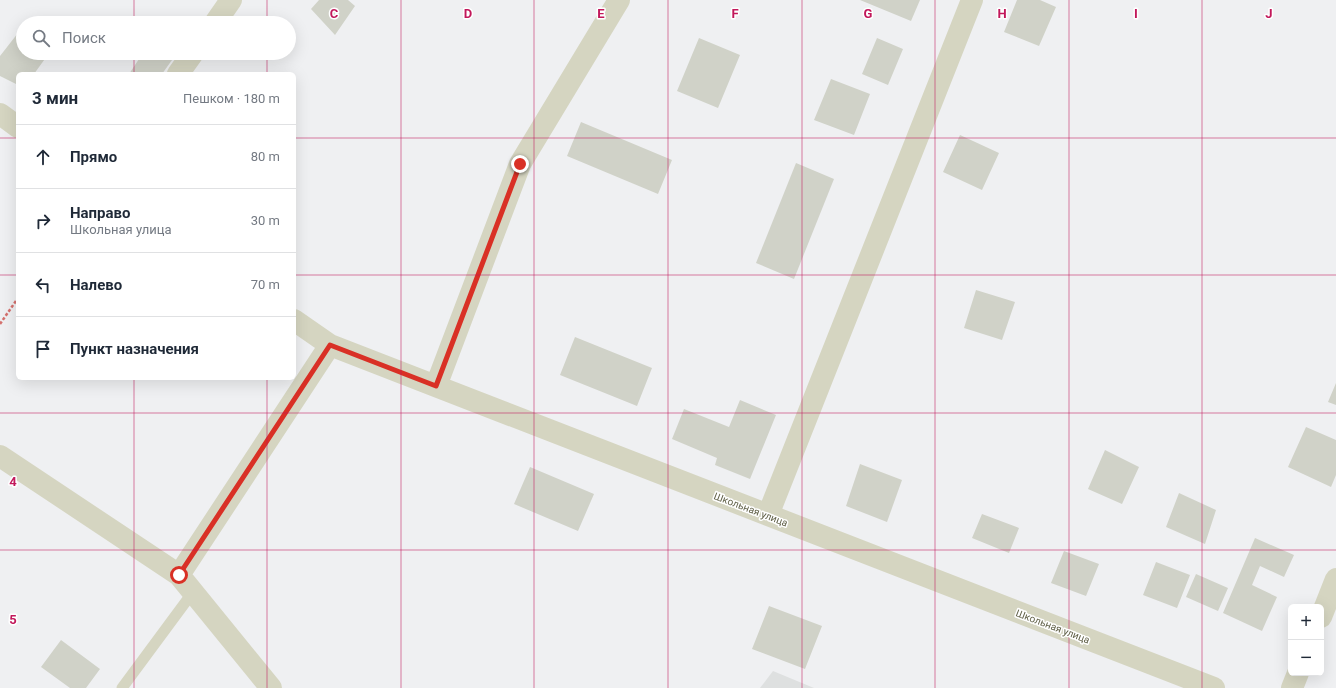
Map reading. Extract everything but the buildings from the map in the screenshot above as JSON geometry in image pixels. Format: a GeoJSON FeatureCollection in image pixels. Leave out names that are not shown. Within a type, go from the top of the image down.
{"type":"FeatureCollection","features":[{"type":"Feature","properties":{"kind":"street"},"geometry":{"type":"LineString","coordinates":[[220,16],[231,0]]}},
{"type":"Feature","properties":{"kind":"street"},"geometry":{"type":"LineString","coordinates":[[436,386],[520,164],[619,0]]}},
{"type":"Feature","properties":{"kind":"street"},"geometry":{"type":"LineString","coordinates":[[768,515],[972,0]]}},
{"type":"Feature","properties":{"kind":"street"},"geometry":{"type":"LineString","coordinates":[[179,72],[188,60]]}},
{"type":"Feature","properties":{"kind":"street"},"geometry":{"type":"LineString","coordinates":[[0,114],[16,126]]}},
{"type":"Feature","properties":{"kind":"street","name":"Школьная улица"},"geometry":{"type":"LineString","coordinates":[[296,321],[330,345],[1214,688]]}},
{"type":"Feature","properties":{"kind":"street"},"geometry":{"type":"LineString","coordinates":[[179,575],[330,345]]}},
{"type":"Feature","properties":{"kind":"street"},"geometry":{"type":"LineString","coordinates":[[0,456],[179,575],[271,688]]}},
{"type":"Feature","properties":{"kind":"street"},"geometry":{"type":"LineString","coordinates":[[1324,609],[1336,580]]}},
{"type":"Feature","properties":{"kind":"street"},"geometry":{"type":"LineString","coordinates":[[1292,688],[1297,676]]}},
{"type":"Feature","properties":{"kind":"lane"},"geometry":{"type":"LineString","coordinates":[[122,688],[193,592]]}},
{"type":"Feature","properties":{"kind":"path"},"geometry":{"type":"LineString","coordinates":[[0,324],[16,301]]}},
{"type":"Feature","properties":{"kind":"shaded area"},"geometry":{"type":"Polygon","coordinates":[[[773,671],[814,688],[760,688],[773,671]]]}},
{"type":"Feature","properties":{"kind":"route"},"geometry":{"type":"LineString","coordinates":[[179,575],[330,345],[436,386],[520,164]]}}]}
